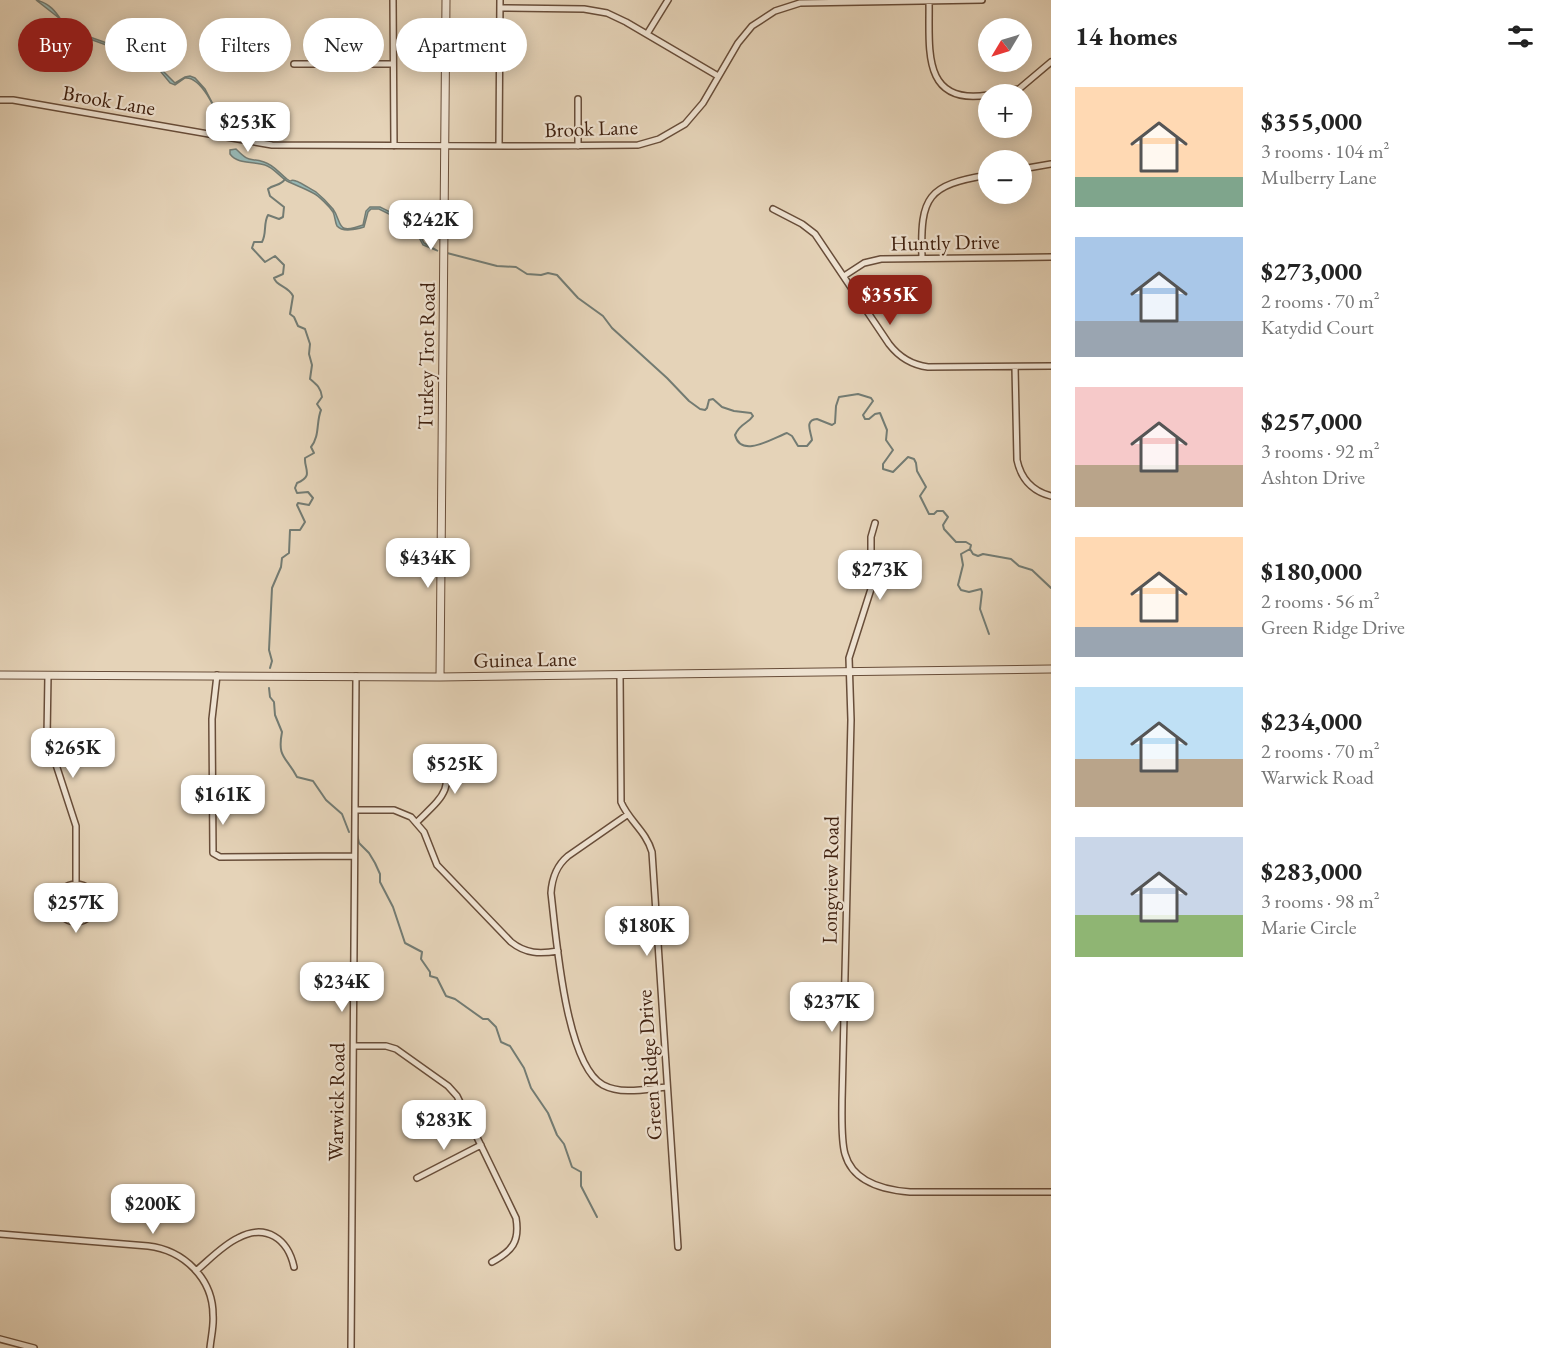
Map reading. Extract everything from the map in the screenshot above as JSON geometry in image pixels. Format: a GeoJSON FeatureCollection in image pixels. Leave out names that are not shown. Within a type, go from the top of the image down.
{"type":"FeatureCollection","features":[{"type":"Feature","properties":{"kind":"street"},"geometry":{"type":"LineString","coordinates":[[393,0],[394,146]]}},
{"type":"Feature","properties":{"kind":"street","name":"Turkey Trot Road"},"geometry":{"type":"LineString","coordinates":[[440,677],[446,0]]}},
{"type":"Feature","properties":{"kind":"street"},"geometry":{"type":"LineString","coordinates":[[499,146],[501,0]]}},
{"type":"Feature","properties":{"kind":"street"},"geometry":{"type":"LineString","coordinates":[[647,34],[668,0]]}},
{"type":"Feature","properties":{"kind":"street","name":"Brook Lane"},"geometry":{"type":"LineString","coordinates":[[0,100],[13,100],[264,144],[578,146],[638,144],[659,140],[685,124],[695,114],[738,43],[752,26],[769,14],[787,6],[801,3],[982,0]]}},
{"type":"Feature","properties":{"kind":"street"},"geometry":{"type":"LineString","coordinates":[[928,1],[930,62],[937,78],[950,91],[958,95],[978,96]]}},
{"type":"Feature","properties":{"kind":"street"},"geometry":{"type":"LineString","coordinates":[[500,8],[594,10],[614,16],[718,76]]}},
{"type":"Feature","properties":{"kind":"street"},"geometry":{"type":"LineString","coordinates":[[1025,84],[1051,62]]}},
{"type":"Feature","properties":{"kind":"street"},"geometry":{"type":"LineString","coordinates":[[294,64],[393,64]]}},
{"type":"Feature","properties":{"kind":"street"},"geometry":{"type":"LineString","coordinates":[[578,99],[578,146]]}},
{"type":"Feature","properties":{"kind":"street"},"geometry":{"type":"LineString","coordinates":[[1032,167],[1051,164]]}},
{"type":"Feature","properties":{"kind":"street"},"geometry":{"type":"LineString","coordinates":[[922,257],[922,219],[931,198],[951,183],[978,177]]}},
{"type":"Feature","properties":{"kind":"street"},"geometry":{"type":"LineString","coordinates":[[773,209],[802,224],[815,234],[888,344],[911,363],[928,367],[1051,366]]}},
{"type":"Feature","properties":{"kind":"street","name":"Huntly Drive"},"geometry":{"type":"LineString","coordinates":[[844,276],[858,266],[874,260],[922,257],[1051,257]]}},
{"type":"Feature","properties":{"kind":"street"},"geometry":{"type":"LineString","coordinates":[[1015,367],[1019,468],[1032,487],[1051,496]]}},
{"type":"Feature","properties":{"kind":"street","name":"Longview Road"},"geometry":{"type":"LineString","coordinates":[[875,523],[871,537],[871,589],[851,651],[842,1101],[845,1153],[853,1168],[865,1180],[888,1190],[1051,1192]]}},
{"type":"Feature","properties":{"kind":"street","name":"Guinea Lane"},"geometry":{"type":"LineString","coordinates":[[0,675],[440,677],[1051,669]]}},
{"type":"Feature","properties":{"kind":"street"},"geometry":{"type":"LineString","coordinates":[[48,675],[47,737],[76,826],[76,884]]}},
{"type":"Feature","properties":{"kind":"street"},"geometry":{"type":"LineString","coordinates":[[217,675],[212,719],[213,853],[220,857],[354,856]]}},
{"type":"Feature","properties":{"kind":"street","name":"Green Ridge Drive"},"geometry":{"type":"LineString","coordinates":[[620,675],[621,802],[627,815],[646,835],[651,852],[678,1247]]}},
{"type":"Feature","properties":{"kind":"street","name":"Warwick Road"},"geometry":{"type":"LineString","coordinates":[[351,1348],[356,676]]}},
{"type":"Feature","properties":{"kind":"street"},"geometry":{"type":"LineString","coordinates":[[417,822],[437,801],[446,787],[446,769],[439,755]]}},
{"type":"Feature","properties":{"kind":"street"},"geometry":{"type":"LineString","coordinates":[[355,810],[394,810],[402,812],[417,822],[424,832],[430,853],[437,865],[511,942],[531,952],[558,951]]}},
{"type":"Feature","properties":{"kind":"street"},"geometry":{"type":"LineString","coordinates":[[627,815],[567,856],[555,871],[551,893],[565,1002],[584,1063],[592,1076],[604,1086],[614,1089],[667,1087]]}},
{"type":"Feature","properties":{"kind":"street"},"geometry":{"type":"LineString","coordinates":[[76,884],[87,887],[91,891],[95,904],[94,911],[87,919],[75,922],[63,917],[57,909],[57,903],[63,889],[76,884]]}},
{"type":"Feature","properties":{"kind":"street"},"geometry":{"type":"LineString","coordinates":[[354,1046],[386,1046],[396,1049],[448,1086],[457,1096],[515,1214],[518,1226],[516,1240],[509,1250],[492,1262]]}},
{"type":"Feature","properties":{"kind":"street"},"geometry":{"type":"LineString","coordinates":[[417,1178],[481,1145]]}},
{"type":"Feature","properties":{"kind":"street"},"geometry":{"type":"LineString","coordinates":[[197,1270],[231,1241],[252,1233],[267,1234],[277,1238],[288,1249],[294,1267]]}},
{"type":"Feature","properties":{"kind":"street"},"geometry":{"type":"LineString","coordinates":[[0,1234],[155,1246],[180,1257],[197,1270],[213,1306],[210,1348]]}},
{"type":"Feature","properties":{"kind":"street"},"geometry":{"type":"LineString","coordinates":[[0,1339],[34,1348]]}},
{"type":"Feature","properties":{"kind":"water"},"geometry":{"type":"Polygon","coordinates":[[[36,0],[49,6],[59,18],[36,0]]]}},
{"type":"Feature","properties":{"kind":"water"},"geometry":{"type":"Polygon","coordinates":[[[93,38],[105,42],[105,45],[93,40],[93,38]]]}},
{"type":"Feature","properties":{"kind":"water"},"geometry":{"type":"Polygon","coordinates":[[[161,72],[164,72],[175,83],[185,77],[195,78],[228,122],[228,129],[224,130],[209,98],[198,83],[185,78],[175,85],[170,83],[161,72]]]}},
{"type":"Feature","properties":{"kind":"water"},"geometry":{"type":"Polygon","coordinates":[[[236,149],[247,158],[268,163],[289,180],[297,181],[316,192],[333,209],[344,228],[363,225],[366,211],[370,207],[380,207],[394,214],[411,218],[424,243],[438,251],[423,245],[409,219],[393,216],[379,209],[371,209],[368,212],[364,227],[350,230],[340,228],[336,224],[333,212],[318,196],[287,181],[268,166],[237,160],[230,154],[230,150],[236,149]]]}},
{"type":"Feature","properties":{"kind":"waterway"},"geometry":{"type":"LineString","coordinates":[[270,668],[272,661],[269,650],[272,588],[281,567],[282,558],[289,553],[290,530],[300,530],[305,522],[297,505],[298,503],[309,505],[313,498],[308,492],[297,493],[295,488],[297,483],[307,475],[305,458],[314,453],[311,447],[316,438],[321,410],[317,404],[322,397],[321,391],[310,379],[312,365],[309,354],[310,344],[305,329],[298,326],[290,314],[293,296],[274,278],[283,274],[284,265],[275,256],[265,262],[252,248],[254,242],[262,242],[268,215],[279,219],[283,217],[284,207],[270,196],[268,189],[282,183],[285,179]]}},
{"type":"Feature","properties":{"kind":"waterway"},"geometry":{"type":"LineString","coordinates":[[447,253],[497,266],[516,267],[527,274],[557,275],[578,298],[603,316],[612,328],[700,409],[705,410],[709,400],[713,399],[722,407],[751,413],[753,416],[739,428],[735,435],[738,442],[744,446],[758,445],[787,433],[792,436],[798,446],[807,446],[812,440],[809,424],[813,420],[817,419],[832,425],[835,423],[839,397],[858,394],[871,398],[873,401],[863,415],[865,419],[869,419],[880,413],[887,430],[886,440],[893,450],[883,464],[883,469],[893,472],[908,457],[914,459],[917,471],[926,487],[920,496],[929,514],[943,511],[948,517],[943,525],[944,529],[956,542],[966,542],[971,545],[970,549],[961,554],[963,565],[958,585],[961,590],[969,592],[981,589],[980,609],[989,634]]}},
{"type":"Feature","properties":{"kind":"waterway"},"geometry":{"type":"LineString","coordinates":[[970,549],[978,556],[983,554],[1011,559],[1019,566],[1032,570],[1051,588]]}},
{"type":"Feature","properties":{"kind":"waterway"},"geometry":{"type":"LineString","coordinates":[[269,688],[270,697],[274,702],[275,715],[282,732],[281,747],[284,756],[297,777],[313,781],[326,800],[342,814],[349,832]]}},
{"type":"Feature","properties":{"kind":"waterway"},"geometry":{"type":"LineString","coordinates":[[357,834],[359,843],[369,853],[380,874],[380,882],[393,907],[405,943],[422,952],[421,959],[430,972],[430,976],[437,978],[446,996],[455,999],[483,1019],[488,1019],[496,1027],[501,1042],[510,1046],[524,1068],[531,1088],[548,1113],[557,1135],[564,1144],[572,1167],[581,1172],[581,1186],[597,1217]]}}]}
